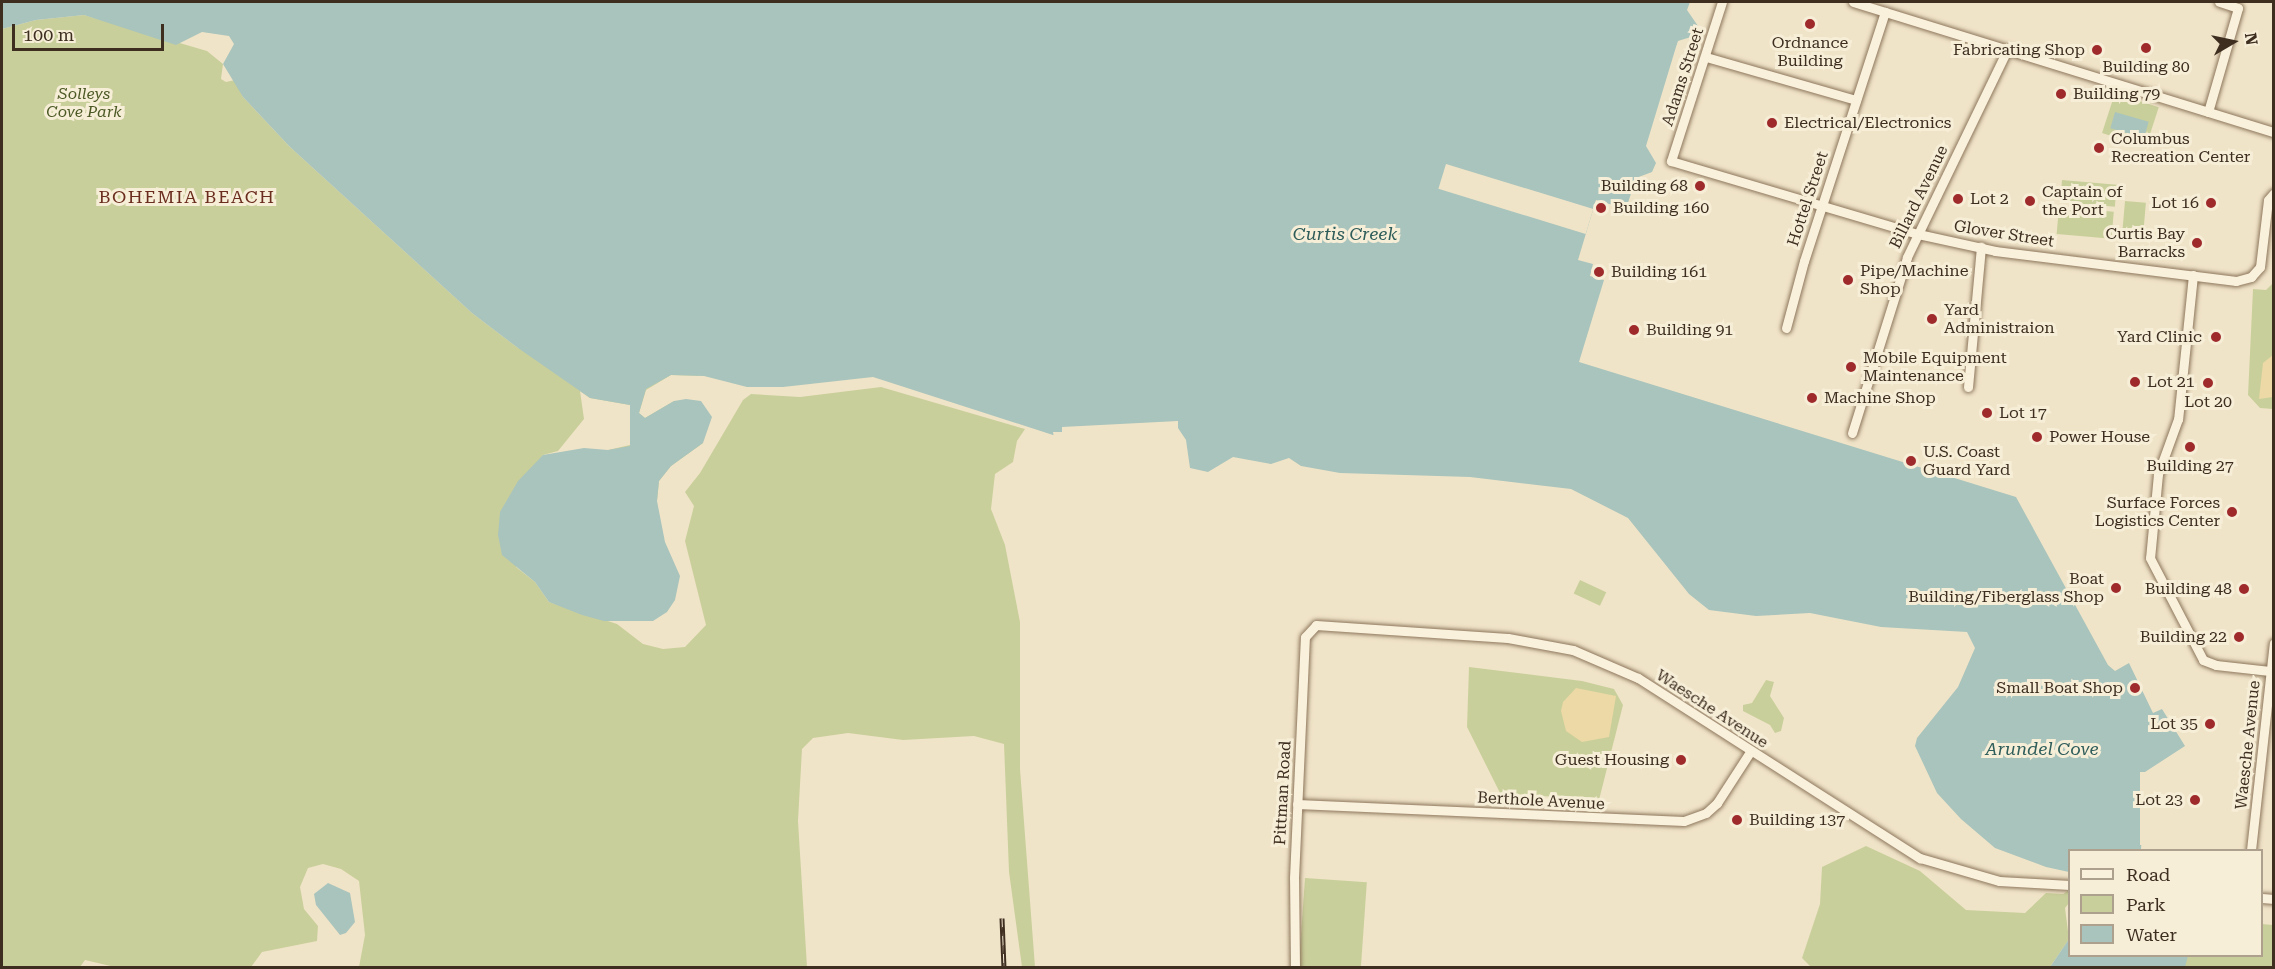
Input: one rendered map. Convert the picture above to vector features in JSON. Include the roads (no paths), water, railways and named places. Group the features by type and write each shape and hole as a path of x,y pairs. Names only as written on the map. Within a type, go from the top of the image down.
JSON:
{"street":[{"name":"Adams Street","path":"1671,161 1722,2"},
{"path":"1853,2 2274,132"},
{"path":"2208,112 2238,8 2219,2"},
{"name":"Hottel Street","path":"1786,328 1821,206 1885,12"},
{"name":"Billard Avenue","path":"1852,433 1907,257 2007,50"},
{"path":"1706,57 1856,100"},
{"name":"Glover Street","path":"1671,161 1918,234 1981,247 2236,280 2256,273 2268,200 2274,193"},
{"path":"1968,387 1981,247"},
{"path":"2193,275 2178,419 2156,482 2150,558 2203,660 2216,665 2270,671"},
{"name":"Waesche Avenue","path":"1316,625 1508,638 1574,650 1638,678 1750,752 1920,858 1999,881 2068,885"},
{"name":"Pittman Road","path":"1295,968 1297,804 1305,636 1316,625"},
{"name":"Waesche Avenue","path":"2252,849 2274,643"},
{"name":"Berthole Avenue","path":"1297,804 1678,822 1706,813 1717,803 1750,752"}],"water":[{"name":"Curtis Creek","path":"2,2 1690,2 1687,10 1698,26 1694,36 1678,41 1676,47 1646,146 1656,163 1652,172 1636,178 1626,209 1596,200 1578,260 1593,264 1590,276 1604,280 1579,362 2016,497 2108,665 2115,671 2129,663 2153,713 2162,709 2185,746 2145,772 2141,849 2068,849 2068,872 2046,867 1995,848 1961,819 1937,793 1915,746 1917,738 1958,687 1975,648 1967,632 1881,627 1810,613 1756,616 1709,610 1689,594 1628,518 1571,489 1470,477 1340,473 1301,466 1289,458 1271,464 1233,457 1208,472 1190,468 1186,440 1178,428 1053,435 873,377 783,387 747,387 704,376 671,375 646,389 639,413 645,418 674,401 686,399 701,401 712,417 703,443 671,466 659,481 657,501 665,542 680,576 675,600 667,612 653,621 604,621 582,615 549,602 535,582 502,555 498,535 500,512 518,481 543,455 584,448 608,450 630,446 630,405 590,398 518,348 472,313 290,147 243,97 223,64 234,44 229,36 202,32 176,45 84,15 36,20 2,29"},
{"path":"2115,112 2149,122 2144,138 2110,128"},
{"path":"328,883 350,893 355,922 346,933 340,935 316,905 314,894"},
{"path":"2068,940 2068,957 2188,957 2185,967 2050,967"}],"railway":[{"path":"1002,918 1004,968"}],"place":[{"name":"Ordnance Building","path":"1810,24"},
{"name":"Building 80","path":"2146,48"},
{"name":"Fabricating Shop","path":"2097,50"},
{"name":"Building 79","path":"2061,94"},
{"name":"Electrical/Electronics","path":"1772,123"},
{"name":"Columbus Recreation Center","path":"2099,148"},
{"name":"Building 68","path":"1700,186"},
{"name":"Lot 2","path":"1958,199"},
{"name":"Captain of the Port","path":"2030,201"},
{"name":"Lot 16","path":"2211,203"},
{"name":"Building 160","path":"1601,208"},
{"name":"Curtis Bay Barracks","path":"2197,243"},
{"name":"Building 161","path":"1599,272"},
{"name":"Pipe/Machine Shop","path":"1848,280"},
{"name":"Yard Administraion","path":"1932,319"},
{"name":"Building 91","path":"1634,330"},
{"name":"Yard Clinic","path":"2216,337"},
{"name":"Mobile Equipment Maintenance","path":"1851,367"},
{"name":"Lot 21","path":"2135,382"},
{"name":"Lot 20","path":"2208,383"},
{"name":"Machine Shop","path":"1812,398"},
{"name":"Lot 17","path":"1987,413"},
{"name":"Power House","path":"2037,437"},
{"name":"Building 27","path":"2190,447"},
{"name":"U.S. Coast Guard Yard","path":"1911,461"},
{"name":"Surface Forces Logistics Center","path":"2232,512"},
{"name":"Boat Building/Fiberglass Shop","path":"2116,588"},
{"name":"Building 48","path":"2244,589"},
{"name":"Building 22","path":"2239,637"},
{"name":"Small Boat Shop","path":"2135,688"},
{"name":"Lot 35","path":"2210,724"},
{"name":"Guest Housing","path":"1681,760"},
{"name":"Lot 23","path":"2195,800"},
{"name":"Building 137","path":"1737,820"}],"district":[{"name":"BOHEMIA BEACH","path":"187,197"}],"park label":[{"name":"Solleys Cove Park","path":"84,103"}],"water label":[{"name":"Arundel Cove","path":"2042,749"}]}
